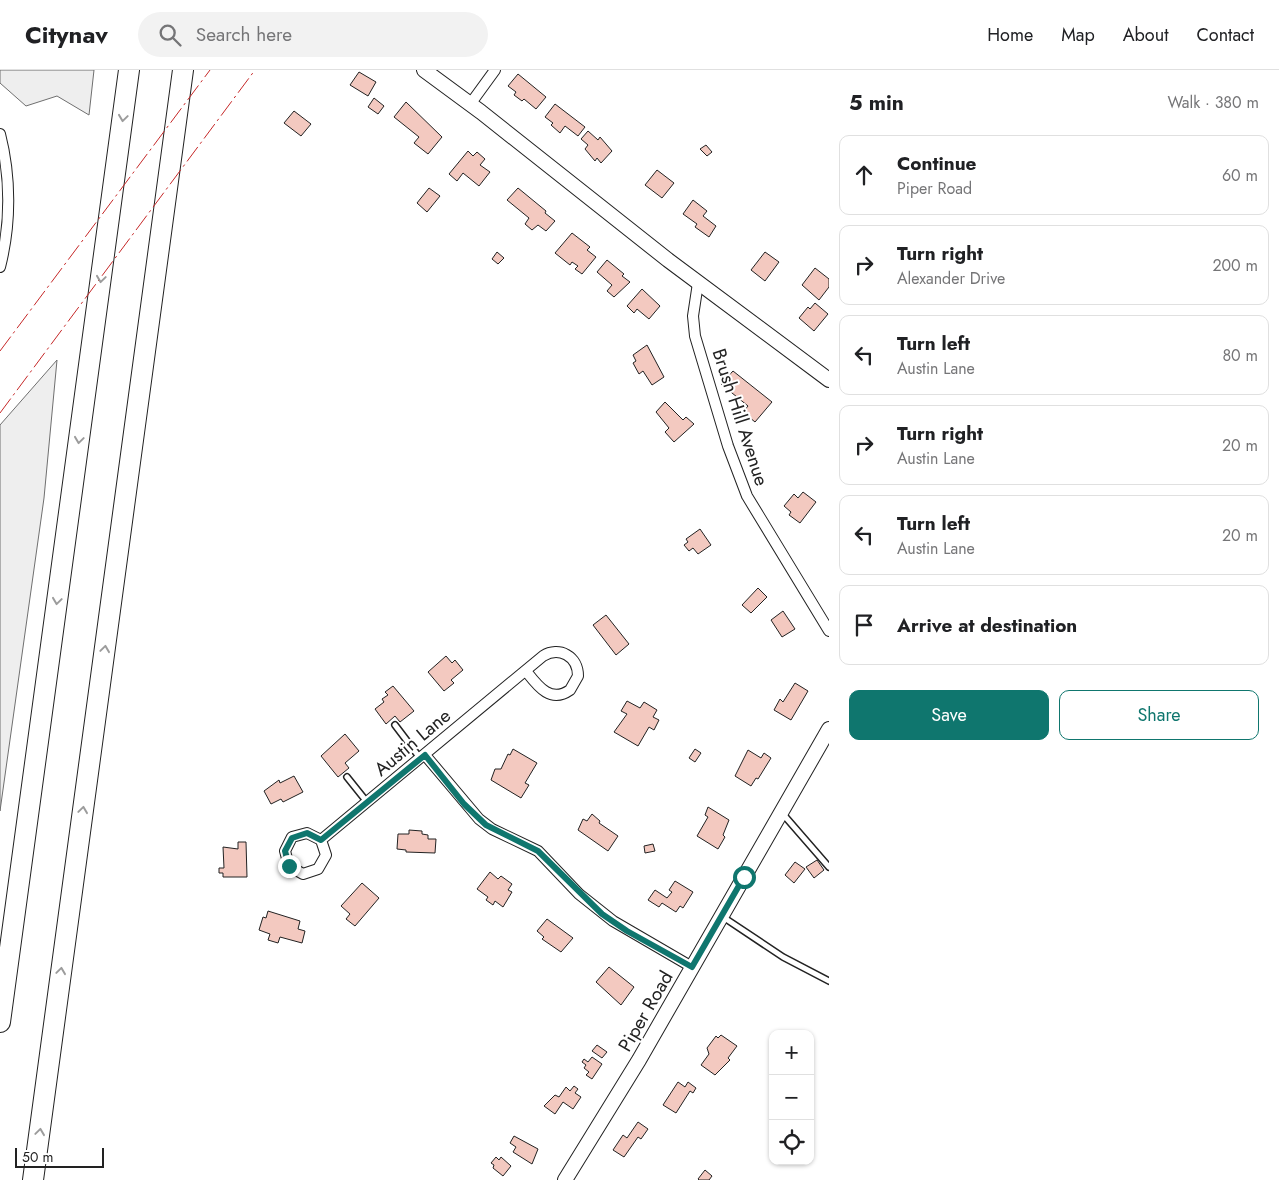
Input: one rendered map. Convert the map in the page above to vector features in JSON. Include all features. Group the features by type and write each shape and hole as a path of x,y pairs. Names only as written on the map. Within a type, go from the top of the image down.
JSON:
{"highway":[{"path":"0,1022 130,70"},
{"path":"33,1180 183,70"}],"street":[{"path":"424,70 698,282 829,380"},
{"path":"470,104 495,70"},
{"path":"0,134 8,190 6,229 0,267"},
{"name":"Brush Hill Avenue","path":"698,282 693,316 695,336 728,446 746,496 829,631"},
{"name":"Austin Lane","path":"321,840 546,654 559,652 567,654 573,660 578,676 570,690 554,695 543,690 526,671"},
{"name":"Piper Road","path":"565,1180 722,916 829,729"},
{"path":"423,757 464,804 486,825 538,851 602,914 627,931 692,967"},
{"path":"307,833 321,840 326,855 318,869 303,874 289,866 285,851 292,838 307,833"}],"lane":[{"path":"395,724 423,757"},
{"path":"347,777 368,802"},
{"path":"781,812 829,867"},
{"path":"722,916 783,957 829,981"}],"shaded area":[{"path":"0,70 94,70 89,115 57,96 26,106 0,83"},
{"path":"57,360 44,498 0,811 0,425"}],"building":[{"path":"359,72 376,82 368,96 350,85"},
{"path":"518,74 546,97 536,109 524,99 522,101 514,95 516,92 508,86"},
{"path":"374,98 384,106 378,114 368,107"},
{"path":"406,102 442,137 428,154 414,143 419,137 394,117"},
{"path":"555,104 585,127 578,136 565,126 560,133 551,125 553,123 545,117"},
{"path":"294,111 311,124 301,136 284,123"},
{"path":"588,131 598,140 600,137 612,151 601,163 597,158 595,161 585,149 588,145 581,139"},
{"path":"706,145 712,152 707,156 700,149"},
{"path":"468,151 473,156 477,152 485,159 480,165 490,172 479,186 463,173 457,181 449,174"},
{"path":"657,170 674,183 662,198 645,185"},
{"path":"429,188 440,196 427,212 417,203"},
{"path":"518,188 555,221 546,231 538,225 532,230 525,224 529,218 507,200"},
{"path":"693,200 707,211 703,216 716,226 709,237 695,227 697,224 683,214"},
{"path":"572,233 590,247 587,250 596,257 582,274 575,269 578,266 572,262 570,265 555,253"},
{"path":"497,252 504,258 498,264 492,259"},
{"path":"765,252 779,262 765,281 751,270"},
{"path":"607,260 624,274 622,276 630,282 614,297 607,291 612,285 597,272"},
{"path":"815,268 829,279 829,287 819,300 802,285"},
{"path":"642,289 660,306 649,319 637,309 634,313 627,306"},
{"path":"815,303 828,314 814,331 799,318 808,307 810,309"},
{"path":"647,345 664,377 652,385 643,371 639,374 633,363 636,361 633,355"},
{"path":"733,371 772,402 755,422 743,412 748,406 721,384"},
{"path":"665,402 683,420 686,417 694,424 674,442 665,432 669,428 656,412"},
{"path":"803,492 816,502 800,523 789,515 791,512 784,506 794,494 798,498"},
{"path":"700,529 711,545 698,554 693,548 689,551 684,545 688,542 686,539"},
{"path":"758,588 767,597 751,613 742,605"},
{"path":"783,611 795,629 782,637 771,620"},
{"path":"606,615 629,644 616,655 593,625"},
{"path":"446,656 452,663 455,660 463,670 451,680 454,683 444,691 428,672"},
{"path":"795,683 808,691 791,720 774,710 780,699 783,702"},
{"path":"393,686 414,711 400,722 395,716 386,724 375,709 384,702 382,699 388,695 385,692"},
{"path":"627,701 640,708 644,702 657,710 653,717 659,720 654,730 649,727 638,746 614,732 627,714 621,711"},
{"path":"345,734 359,751 345,763 349,768 338,777 321,756"},
{"path":"513,749 537,763 525,783 529,785 521,798 491,780 495,769 501,769 508,754 510,755"},
{"path":"695,749 701,753 695,762 689,758"},
{"path":"748,750 761,758 764,753 771,758 758,779 756,778 751,786 735,776"},
{"path":"294,776 303,792 283,802 281,799 271,804 264,791 279,780 280,783"},
{"path":"708,807 729,820 723,835 725,837 718,849 697,836 708,817 705,815"},
{"path":"592,814 600,821 599,823 618,836 608,851 578,830 583,819 587,821"},
{"path":"409,830 422,831 422,834 428,835 428,839 436,839 435,853 406,852 406,850 397,849 398,834 409,834"},
{"path":"238,842 246,842 247,877 223,877 223,873 219,873 219,868 224,868 223,847 238,849"},
{"path":"653,844 655,851 645,853 644,846"},
{"path":"817,860 824,870 814,878 806,867"},
{"path":"795,862 805,869 794,883 785,875"},
{"path":"490,872 498,879 501,876 512,884 508,890 512,892 503,907 495,901 493,905 486,900 488,897 477,889"},
{"path":"675,881 693,892 683,908 680,906 676,912 662,903 659,907 648,900 655,890 667,898 672,892 669,890"},
{"path":"362,883 379,898 355,926 346,919 350,914 341,906"},
{"path":"268,911 300,921 298,929 305,931 302,943 280,937 278,943 268,940 270,934 259,930 263,917 266,918"},
{"path":"547,919 573,938 561,952 542,939 544,937 537,931"},
{"path":"609,967 634,987 621,1005 596,982"},
{"path":"721,1035 737,1046 728,1058 730,1060 715,1075 701,1065 709,1054 707,1048 716,1036 718,1038"},
{"path":"597,1045 607,1052 602,1058 592,1051"},
{"path":"592,1057 602,1064 592,1079 586,1075 589,1072 584,1068 586,1065 582,1062 584,1059 588,1062"},
{"path":"678,1082 685,1087 688,1082 696,1088 693,1093 690,1091 676,1113 663,1105"},
{"path":"574,1086 578,1089 575,1093 581,1097 573,1109 563,1102 555,1114 544,1106 555,1095 559,1097 566,1087 570,1091"},
{"path":"638,1122 648,1129 641,1139 638,1137 624,1157 613,1150 623,1135 627,1138"},
{"path":"514,1136 538,1149 532,1164 513,1152 516,1147 510,1143"},
{"path":"496,1157 499,1160 501,1157 511,1166 503,1176 493,1168 494,1165 491,1163"},
{"path":"705,1170 712,1176 709,1180 699,1180 698,1179"}],"power":[{"path":"0,351 210,70"},
{"path":"0,413 255,70"}],"route":[{"path":"289,866 285,851 289,840 299,834 307,833 315,835 321,840 425,755 464,804 486,825 538,851 579,894 602,914 627,931 692,967 744,877"}]}
